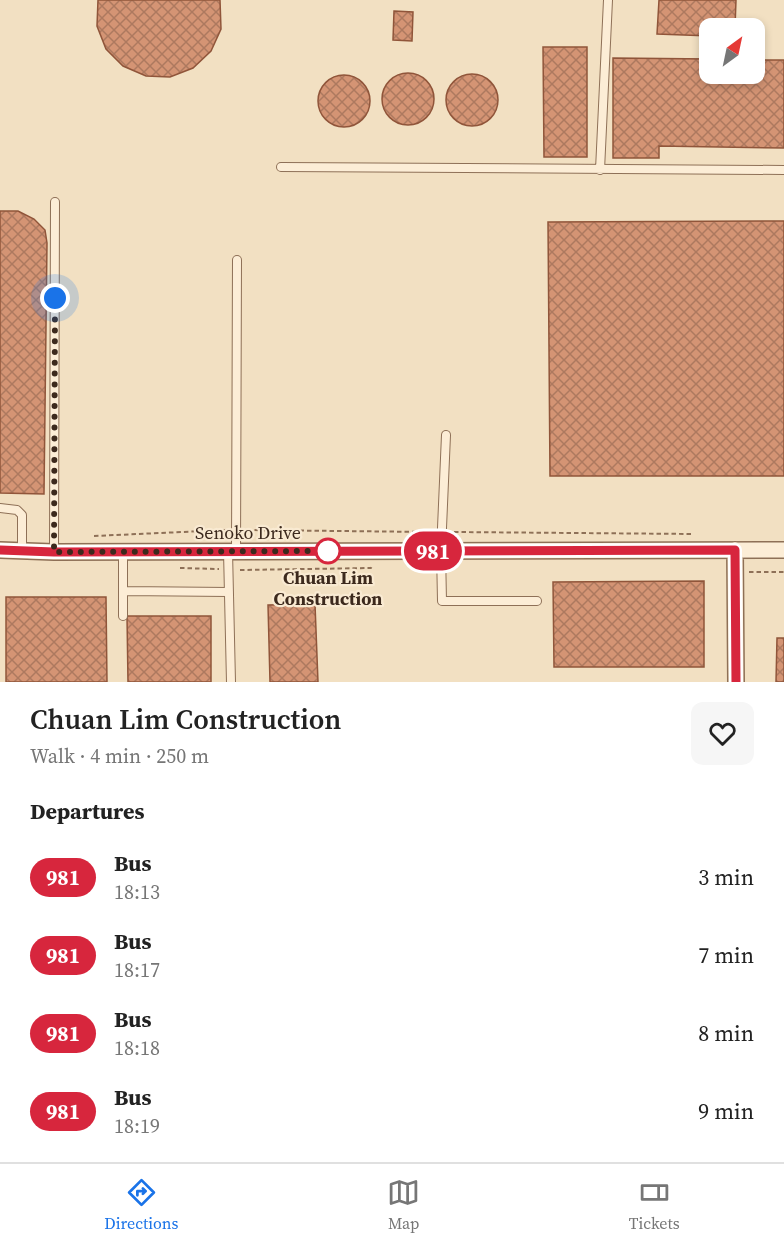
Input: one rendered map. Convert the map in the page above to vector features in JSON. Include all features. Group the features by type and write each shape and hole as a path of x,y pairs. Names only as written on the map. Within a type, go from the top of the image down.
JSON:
{"street":[{"name":"Senoko Drive","path":"0,549 54,552 784,550"},
{"path":"735,550 736,682"}],"lane":[{"path":"600,170 608,0"},
{"path":"281,167 784,170"},
{"path":"54,552 55,202"},
{"path":"231,682 229,592 236,530 237,260"},
{"path":"446,435 441,551 442,602 537,601"},
{"path":"0,508 17,510 22,515 22,550"},
{"path":"123,552 123,616"},
{"path":"123,591 229,592"}],"path":[{"path":"88,536 236,530 702,534"},
{"path":"734,572 784,572"}],"building":[{"path":"98,0 220,0 221,29 211,51 193,68 170,77 146,76 123,66 106,49 97,26"},
{"path":"659,0 736,0 735,18 699,18 699,36 657,34"},
{"path":"394,11 413,12 412,41 393,40"},
{"path":"543,47 587,47 587,157 544,157"},
{"path":"613,58 699,59 699,84 765,84 765,60 784,60 784,148 659,146 659,158 613,158"},
{"path":"408,73 422,77 430,85 434,99 430,113 422,121 408,125 394,121 386,113 382,99 386,85 394,77"},
{"path":"472,74 486,78 494,86 498,100 494,114 486,122 472,126 458,122 450,114 446,100 450,86 458,78"},
{"path":"339,75 349,75 358,79 366,87 370,101 366,115 358,123 349,127 339,127 330,123 322,115 318,106 318,96 322,87 330,79"},
{"path":"0,211 18,211 34,219 45,230 47,243 44,494 0,493"},
{"path":"784,221 784,476 550,476 548,222"},
{"path":"704,581 704,667 554,667 553,582"},
{"path":"6,597 106,597 107,682 6,682"},
{"path":"315,604 318,682 270,682 268,605"},
{"path":"127,616 211,616 211,682 128,682"},
{"path":"777,638 784,638 784,682 776,682"}],"bus line":[{"name":"981","path":"0,550 54,552 649,552 735,550 736,682"}],"place":[{"name":"Chuan Lim Construction","path":"328,551"}],"route":[{"path":"55,298 54,552 328,551"}]}
